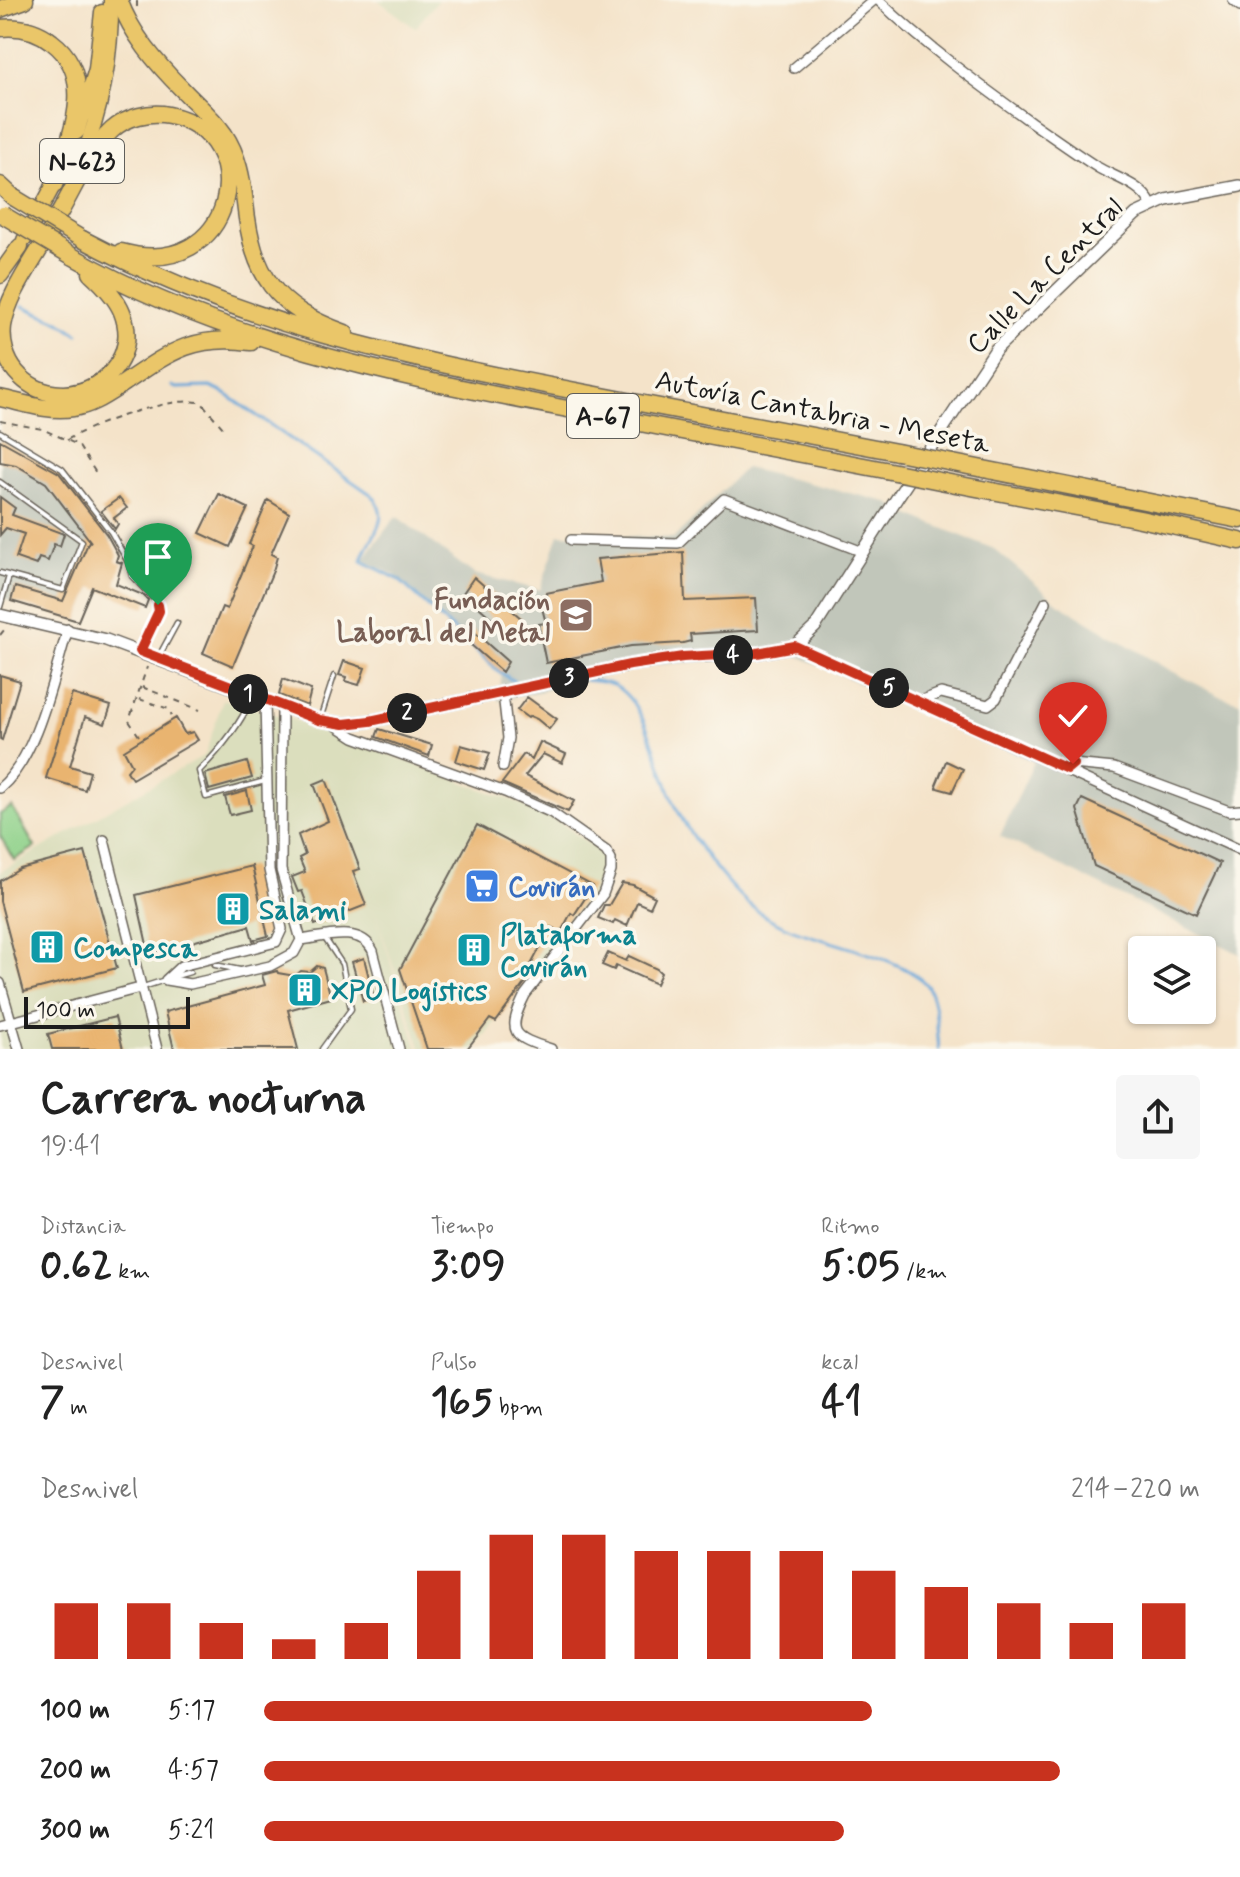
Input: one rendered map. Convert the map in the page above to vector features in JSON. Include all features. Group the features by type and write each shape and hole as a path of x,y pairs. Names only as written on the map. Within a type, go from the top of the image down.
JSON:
{"highway":[{"path":"0,9 25,0"},
{"name":"N-623","path":"20,247 54,185 89,99 99,47 103,0"},
{"name":"N-623","path":"0,304 53,226 87,149 102,99 109,57 111,0"},
{"path":"119,0 146,49 209,116 228,141 240,169 253,254 274,289 305,315 334,330 406,357"},
{"path":"0,28 22,28 49,39 67,57 74,72 78,85 77,110 54,185"},
{"path":"72,256 105,286 117,303 124,318 126,340 119,360 105,379 87,390 60,395 38,388 19,375 9,361 3,339 8,309 101,143 122,123 148,114 171,115 197,127 213,142 225,166 226,196 218,221 194,246 173,256 147,257 126,254 82,239"},
{"name":"Autovía Cantabria - Meseta","path":"4,190 82,239 166,281 310,333 406,357 1240,520"},
{"name":"Autovía Cantabria - Meseta","path":"1,214 72,256 188,312 321,356 482,393 1194,530 1240,543"},
{"path":"0,276 20,247"},
{"path":"0,398 48,409 77,408 101,398 167,354 205,340 243,341 321,356"}],"street":[{"path":"794,68 876,0 915,34 1031,122 1096,166 1136,187 1151,204"},
{"path":"1233,0 1240,6"},
{"name":"Calle La Central","path":"795,646 815,627 996,349 1121,226 1151,204 1240,186"},
{"path":"571,540 678,543 724,499 863,552"},
{"path":"920,701 941,693 988,705 996,699 1046,602"},
{"path":"0,615 68,629 150,655 265,701 332,723 370,721 630,665 683,657 757,653 795,646 1240,850"},
{"path":"0,788 22,763 32,742 68,629"},
{"path":"503,693 508,738 503,767"},
{"path":"166,980 181,966 276,942 282,929 269,870 265,701"},
{"path":"166,980 190,984 270,966 294,953 301,940 281,870 282,707"},
{"path":"332,723 354,737 505,792 552,813 606,851 611,859 611,871 603,894 525,995 513,1025 516,1034 523,1040 551,1049"},
{"path":"1067,769 1073,764 1114,768 1229,811 1240,810"},
{"path":"104,840 157,1049"},
{"path":"301,940 358,935 369,942 399,1049"},
{"path":"0,983 19,1049"},
{"path":"0,1025 140,988"}],"lane":[{"path":"0,432 62,469 111,532 128,562 132,576 154,599 159,611 150,655"},
{"path":"0,482 82,541 63,590 0,573"},
{"path":"0,607 9,576"},
{"path":"150,655 177,623"},
{"path":"319,720 334,676"},
{"path":"252,696 244,716 222,747 199,771 206,797 268,781"},
{"path":"322,1049 351,1009 342,964 324,937"},
{"path":"239,951 215,965 244,971"},
{"path":"140,988 190,972"}],"path":[{"path":"67,440 81,431 114,419 183,402 202,403 223,428"},
{"path":"0,421 42,429 78,445 96,473"},
{"path":"139,736 129,721 150,655"},
{"path":"141,686 200,710"},
{"path":"137,698 169,709 172,716"}],"shaded area":[{"path":"378,0 438,0 415,28"},
{"path":"0,438 58,470 112,540 78,621 0,598"},
{"path":"745,468 887,502 905,513 994,549 1058,603 1162,666 1220,696 1240,702 1240,954 1216,942 1216,936 1203,936 1000,836 1034,762 796,655 655,665 498,701 502,674 394,574 363,560 396,516 474,574 540,590 559,534 674,538"},
{"path":"223,699 308,724 519,803 561,823 603,854 605,862 594,894 474,1049 421,1049 373,906 418,1049 0,1049 0,872 205,755"}],"green space":[{"path":"12,807 35,847 14,860 0,836 0,814"}],"building":[{"path":"0,440 59,473 107,535 118,555 116,561 122,563 116,584 143,595 148,600 145,608 92,587 78,621 11,601 15,587 63,601 91,542 46,483 16,465 0,462"},
{"path":"219,494 248,508 230,547 200,533"},
{"path":"0,497 15,508 12,515 64,534 60,546 54,544 48,561 39,558 36,565 16,558 24,534 6,528 0,535"},
{"path":"119,498 127,508 114,518 118,524 115,529 101,511"},
{"path":"268,500 289,513 271,554 277,557 273,571 233,666 203,653 222,607 227,609"},
{"path":"683,552 685,601 756,598 758,630 690,634 691,641 683,643 631,646 546,663 538,624 546,623 542,608 549,606 546,593 601,582 597,559"},
{"path":"474,577 522,619 513,637 463,593"},
{"path":"471,629 508,662 502,672 463,638"},
{"path":"344,661 365,668 359,685 345,681 346,677 339,675"},
{"path":"0,675 20,681 2,740 0,739"},
{"path":"283,679 311,690 307,706 279,695"},
{"path":"72,694 111,706 105,724 85,717 70,766 90,772 85,790 46,778"},
{"path":"527,697 557,719 549,729 537,719 528,718 517,710"},
{"path":"176,718 185,734 193,732 198,740 132,779 127,771 132,765 124,750"},
{"path":"379,729 432,745 429,756 376,737"},
{"path":"540,742 566,754 562,763 543,754 525,776 574,801 568,812 502,783 524,754 532,760"},
{"path":"461,745 490,753 484,770 456,761"},
{"path":"946,761 963,769 952,792 936,785"},
{"path":"247,762 252,778 209,790 205,774"},
{"path":"326,779 360,869 353,871 366,905 315,925 302,891 298,892 292,877 305,872 299,858 305,855 298,835 328,821 314,784"},
{"path":"247,791 251,810 230,815 225,797"},
{"path":"1082,799 1220,863 1196,914 1094,866 1077,809"},
{"name":"Plataforma Covirán","path":"477,825 593,886 574,915 571,913 561,932 551,927 525,976 529,977 496,1022 490,1019 467,1049 427,1049 400,969"},
{"name":"Compesca","path":"85,852 117,968 24,992 0,901 0,881 20,869"},
{"path":"252,866 268,936 253,940 249,926 149,954 136,895"},
{"path":"622,883 633,885 655,897 650,908 637,902 627,926 615,920 613,924 598,918 604,905 609,905"},
{"path":"608,953 626,961 629,956 657,969 661,973 656,984 616,966 614,970 602,965"},
{"path":"364,958 374,998 363,1001 352,962"},
{"path":"317,966 323,968 331,998 288,1010 298,1049 174,1049 165,1012 265,985 262,975 277,971 295,976 301,971 310,972"},
{"path":"115,1017 123,1049 52,1049 48,1034"}],"waterway":[{"path":"23,306 60,322 78,334"},
{"path":"172,386 210,387 224,393 372,495 381,513 380,521 362,561 398,579 497,670 518,684"},
{"path":"585,680 615,686 637,708 683,820 704,853 737,893 760,912 786,927 885,960 919,978 932,996 939,1049"}],"place":[{"name":"Fundación Laboral del Metal","path":"576,615"},
{"name":"Covirán","path":"482,886"},
{"name":"Salami","path":"233,909"},
{"name":"Compesca","path":"47,947"},
{"name":"Plataforma Covirán","path":"474,950"},
{"name":"XPO Logistics","path":"305,990"}],"route":[{"path":"158,605 159,611 140,651 265,701 332,723 370,721 630,665 683,657 778,651 795,646 1067,769 1073,764"}]}
